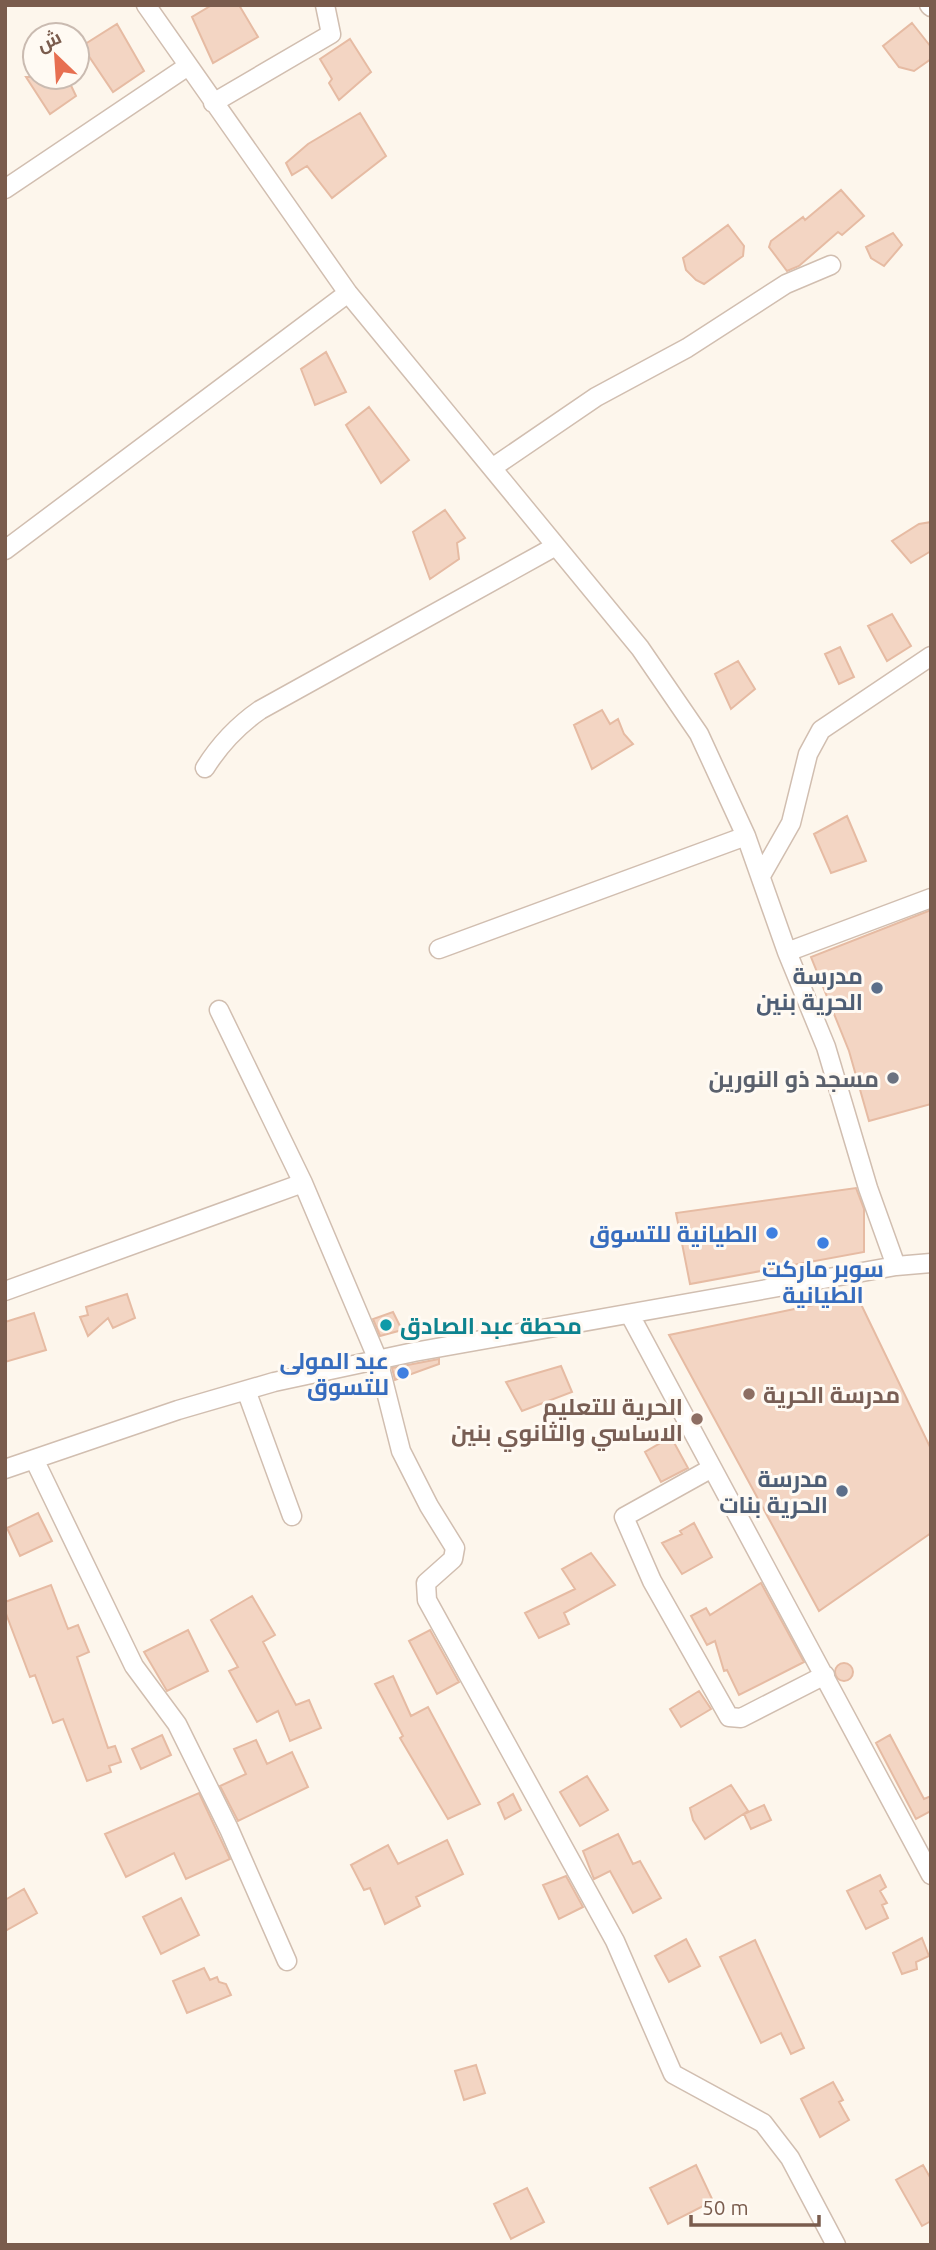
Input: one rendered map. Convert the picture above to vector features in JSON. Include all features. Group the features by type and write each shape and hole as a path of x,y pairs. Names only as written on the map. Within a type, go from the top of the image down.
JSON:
{"street":[{"path":"146,5 348,293 556,545 676,697 724,783 762,874 787,952 826,1047 868,1188 896,1266"},
{"path":"213,103 331,34 325,5"},
{"path":"5,189 188,66"},
{"path":"492,468 596,397 687,348 786,284 831,265"},
{"path":"5,550 348,293"},
{"path":"205,768 218,747 240,724 260,710 556,545"},
{"path":"762,874 791,823 808,754 821,730 931,656"},
{"path":"439,949 746,836"},
{"path":"787,952 931,898"},
{"path":"219,1010 303,1183 378,1360 401,1451 455,1548 453,1559 426,1583 427,1600 615,1941 673,2074 764,2123 790,2158 836,2245"},
{"path":"5,1291 303,1183"},
{"path":"5,1469 178,1410 246,1390 378,1360 896,1266 931,1263"},
{"path":"630,1315 931,1875"},
{"path":"246,1390 292,1516"},
{"path":"34,1459 134,1666 177,1724 229,1829 287,1961"},
{"path":"712,1468 624,1517 652,1581 729,1717 741,1718 825,1675"}],"building":[{"path":"212,5 239,5 258,37 213,63 192,17"},
{"path":"912,23 931,47 931,59 914,71 899,67 883,46"},
{"path":"117,24 144,71 113,92 91,59 91,40"},
{"path":"350,39 371,72 339,100 329,83 332,79 320,59"},
{"path":"35,91 74,91 76,96 50,114"},
{"path":"360,113 386,156 332,198 307,166 292,175 286,163 308,144"},
{"path":"841,190 864,216 842,235 838,232 799,266 787,271 769,247 771,241 803,217 805,220"},
{"path":"728,225 744,246 743,256 704,284 686,270 683,258"},
{"path":"893,233 902,245 884,266 871,258 866,247"},
{"path":"326,352 346,392 315,405 301,369"},
{"path":"369,407 409,460 381,483 346,425"},
{"path":"445,510 465,538 457,543 459,559 430,579 413,532"},
{"path":"931,522 931,551 911,563 892,541 919,524"},
{"path":"892,614 911,646 887,661 868,626"},
{"path":"840,647 854,677 839,684 825,654"},
{"path":"738,661 755,689 731,709 715,674"},
{"path":"602,710 610,724 618,719 624,734 633,744 592,769 574,725"},
{"path":"847,816 866,861 831,873 814,834"},
{"name":"مدرسة الحرية بنين","path":"931,910 931,1104 869,1121 849,1051 811,957"},
{"name":"الطيانية للتسوق","path":"856,1188 864,1209 864,1252 690,1284 676,1213"},
{"path":"127,1294 135,1318 113,1328 108,1318 88,1336 80,1317 88,1315 86,1307"},
{"name":"مدرسة الحرية بنات","path":"857,1296 931,1449 931,1533 819,1611 669,1335"},
{"name":"محطة عبد الصادق","path":"393,1312 402,1330 380,1336 373,1319"},
{"path":"34,1313 46,1350 5,1362 5,1322"},
{"path":"439,1359 439,1364 395,1380 392,1368"},
{"path":"561,1366 572,1392 522,1411 506,1382"},
{"path":"671,1437 688,1468 661,1482 645,1452"},
{"path":"38,1513 52,1541 20,1556 7,1528"},
{"path":"694,1523 712,1557 682,1574 662,1543 682,1534 680,1531"},
{"path":"591,1553 615,1585 564,1613 569,1624 539,1638 525,1613 575,1589 562,1569"},
{"path":"761,1583 804,1662 739,1695 727,1670 724,1671 715,1641 707,1645 691,1616 706,1608 710,1615"},
{"path":"51,1585 68,1629 78,1625 89,1652 77,1657 108,1748 115,1746 121,1762 109,1766 111,1772 87,1781 63,1719 53,1723 35,1675 30,1677 5,1611 5,1602"},
{"path":"252,1596 275,1635 263,1642 296,1705 309,1700 321,1728 290,1741 278,1711 257,1722 229,1671 238,1667 211,1620"},
{"path":"188,1630 208,1671 167,1691 144,1652"},
{"path":"430,1630 459,1682 437,1694 409,1641"},
{"path":"844,1663 850,1666 853,1672 850,1678 844,1681 838,1678 835,1672 838,1666"},
{"path":"393,1676 411,1716 428,1707 480,1804 448,1819 400,1738 403,1736 375,1684"},
{"path":"699,1691 711,1709 681,1727 670,1709"},
{"path":"162,1735 171,1755 141,1769 132,1749"},
{"path":"890,1735 924,1799 931,1796 931,1811 916,1819 876,1743"},
{"path":"256,1740 267,1764 292,1752 308,1787 238,1821 220,1786 246,1774 234,1749"},
{"path":"587,1776 608,1810 580,1826 560,1792"},
{"path":"731,1785 748,1811 705,1839 693,1820 690,1808"},
{"path":"199,1793 230,1859 186,1879 174,1853 126,1877 105,1834"},
{"path":"513,1794 521,1810 505,1819 498,1803"},
{"path":"764,1805 771,1820 751,1829 744,1814"},
{"path":"618,1834 633,1864 640,1861 661,1898 633,1913 610,1871 594,1879 583,1851"},
{"path":"447,1840 463,1874 416,1897 420,1906 385,1924 370,1888 364,1890 351,1865 388,1845 398,1864"},
{"path":"880,1875 886,1887 880,1891 887,1903 882,1905 888,1918 866,1929 847,1891"},
{"path":"566,1876 583,1907 559,1919 543,1885"},
{"path":"24,1889 37,1913 5,1931 5,1900"},
{"path":"181,1898 199,1935 161,1954 143,1917"},
{"path":"922,1938 929,1956 916,1962 917,1969 902,1974 893,1953"},
{"path":"686,1939 700,1966 669,1982 655,1956"},
{"path":"755,1940 804,2048 791,2054 781,2033 761,2043 720,1957"},
{"path":"204,1968 210,1980 217,1977 219,1982 226,1984 231,1995 187,2013 173,1981"},
{"path":"476,2065 485,2093 464,2100 455,2071"},
{"path":"833,2082 843,2100 839,2102 849,2120 820,2137 801,2099"},
{"path":"696,2165 713,2201 668,2224 650,2188"},
{"path":"923,2165 931,2179 931,2221 922,2226 896,2180"},
{"path":"527,2188 544,2222 511,2239 494,2204"}],"place":[{"name":"مدرسة الحرية بنين","path":"877,988"},
{"name":"مسجد ذو النورين","path":"893,1078"},
{"name":"الطيانية للتسوق","path":"772,1233"},
{"name":"سوبر ماركت الطيانية","path":"823,1243"},
{"name":"محطة عبد الصادق","path":"386,1325"},
{"name":"عبد المولى للتسوق","path":"403,1373"},
{"name":"مدرسة الحرية","path":"749,1394"},
{"name":"الحرية للتعليم الاساسي والثانوي بنين","path":"697,1419"},
{"name":"مدرسة الحرية بنات","path":"842,1491"}]}
